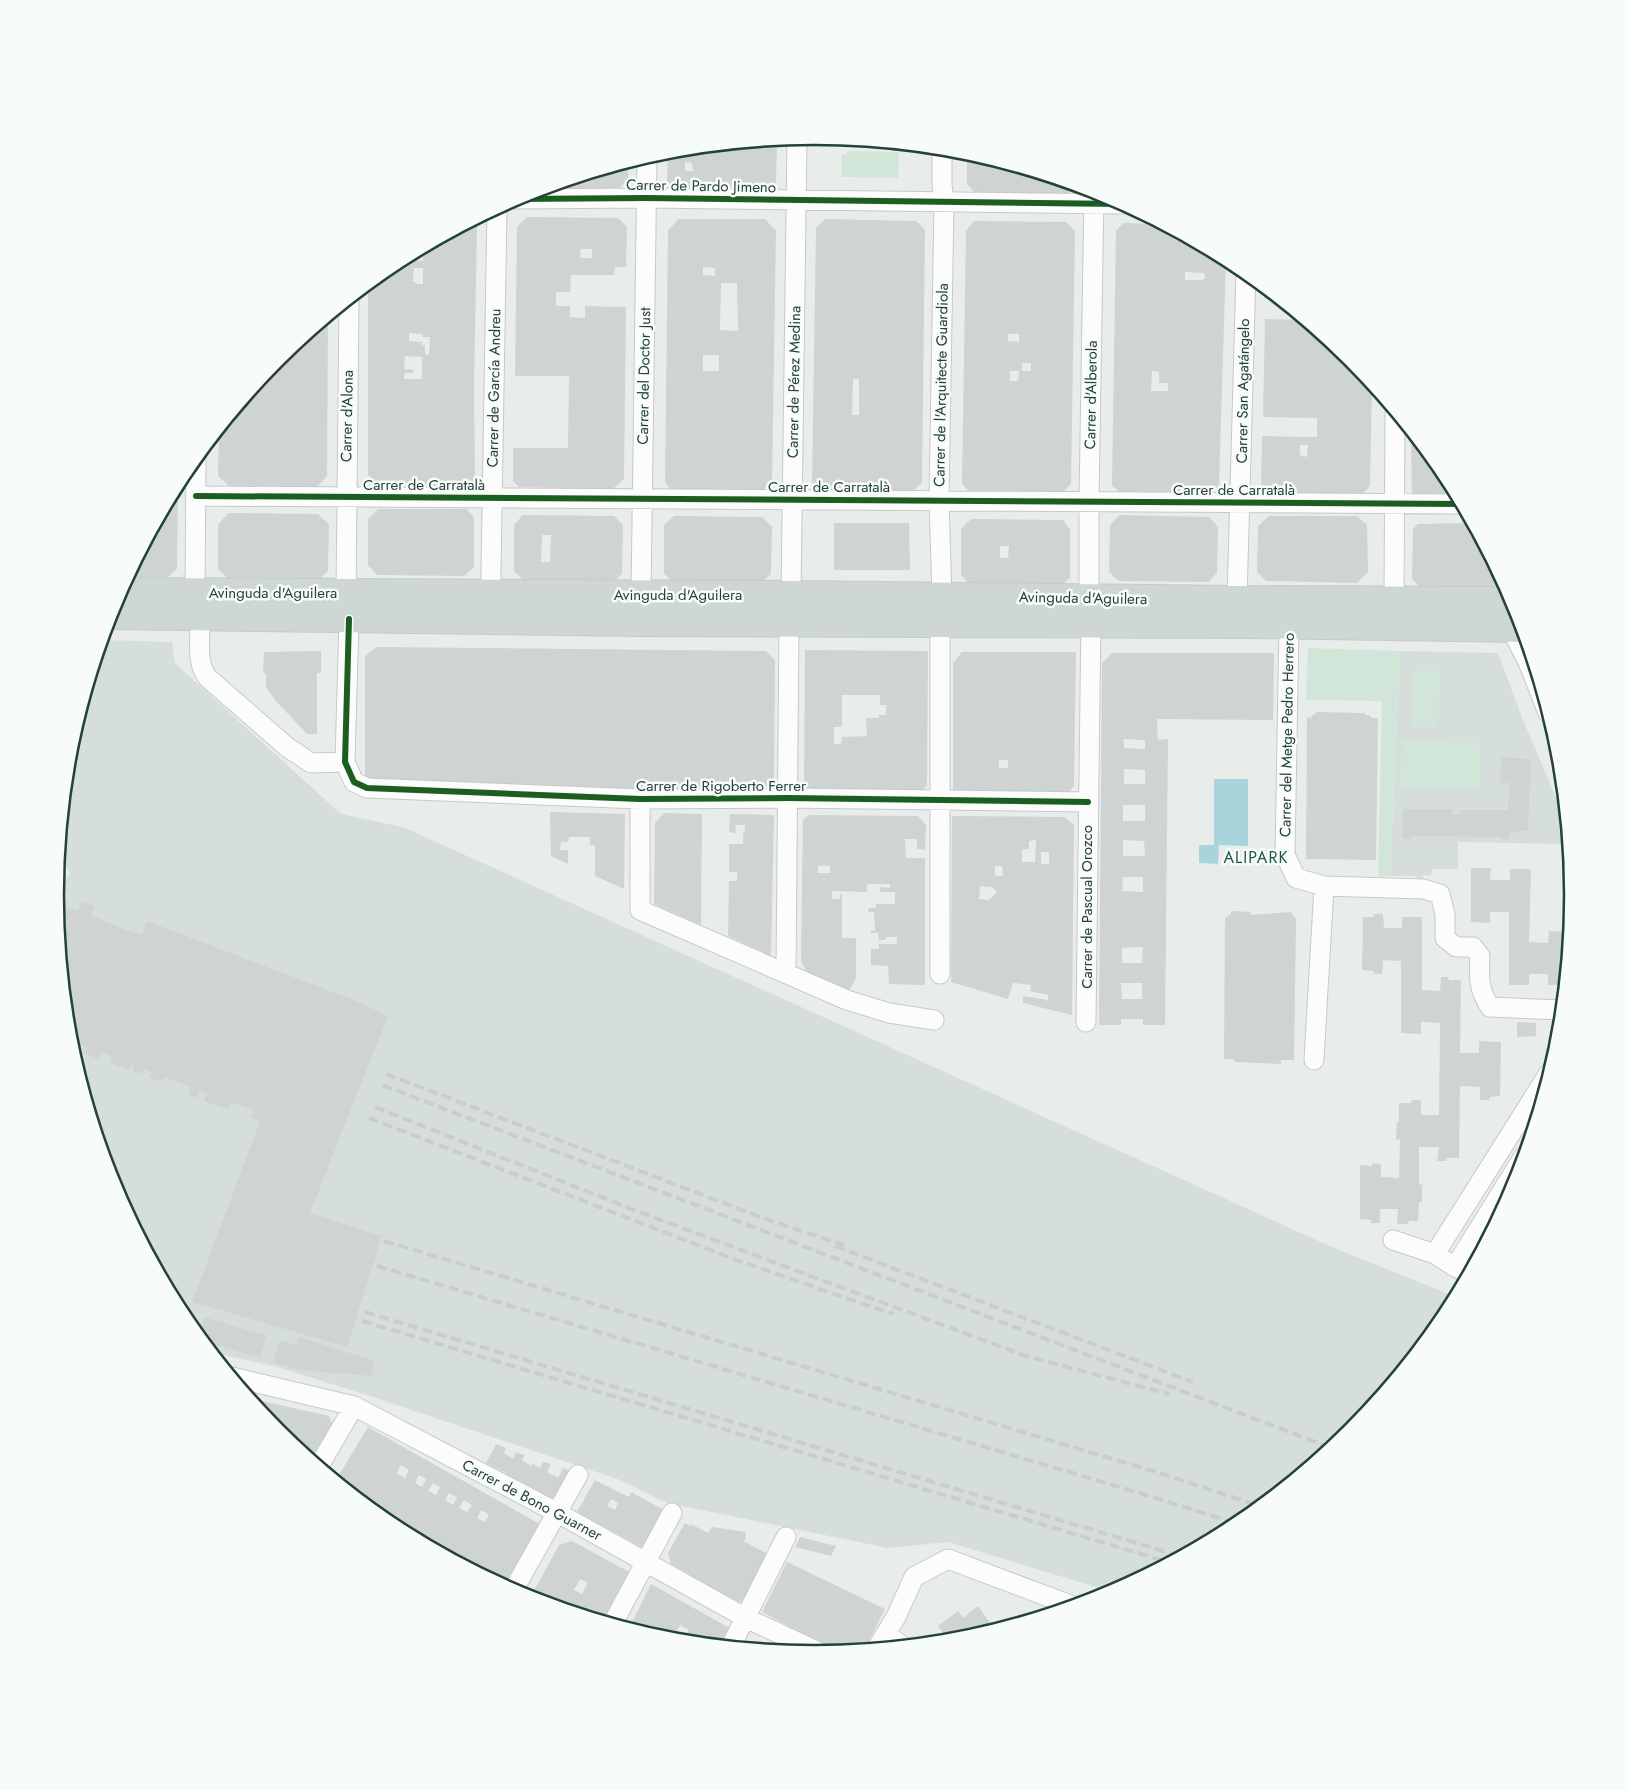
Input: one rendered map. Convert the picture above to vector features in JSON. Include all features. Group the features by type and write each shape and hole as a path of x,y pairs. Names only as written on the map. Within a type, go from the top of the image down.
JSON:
{"main road":[{"name":"Avinguda d'Aguilera","path":"127,593 198,605"},
{"name":"Avinguda d'Aguilera","path":"347,606 491,594 942,596 1090,612 1288,625 1511,619"},
{"name":"Avinguda d'Aguilera","path":"119,614 198,605 347,606 512,621 994,624 1090,612 1237,600 1266,600 1394,601 1511,618"}],"street":[{"name":"Carrer de Pérez Medina","path":"791,595 797,145"},
{"name":"Carrer de l'Arquitecte Guardiola","path":"942,156 944,203 938,500 942,596"},
{"name":"Carrer del Doctor Just","path":"641,595 646,164"},
{"path":"944,203 1088,197"},
{"name":"Carrer de Pardo Jimeno","path":"538,198 944,203"},
{"name":"Carrer d'Alberola","path":"1090,612 1089,501 1094,199"},
{"name":"Carrer de García Andreu","path":"491,594 497,215"},
{"name":"Carrer San Agatángelo","path":"1237,600 1246,282"},
{"name":"Carrer d'Alona","path":"345,762 349,307"},
{"path":"1394,601 1395,421"},
{"path":"196,470 198,605 203,672 287,747 311,763 345,762"},
{"name":"Carrer de Carratalà","path":"196,496 1454,504"},
{"path":"491,594 512,621"},
{"name":"Carrer del Metge Pedro Herrero","path":"1266,600 1288,625 1286,855 1296,878 1324,886 1423,889 1440,894 1445,914 1445,938 1456,947 1473,947 1480,956 1479,977 1482,995 1490,1007 1555,1010"},
{"name":"Carrer de Pascual Orozco","path":"1086,1022 1090,612"},
{"path":"786,972 789,622"},
{"path":"940,624 940,974"},
{"name":"Carrer de Rigoberto Ferrer","path":"345,762 354,782 367,788 399,790 552,794 640,799 788,798 1088,802"},
{"path":"640,799 640,910 847,1000 889,1013 934,1020"},
{"path":"1314,1060 1324,886"},
{"path":"1435,1254 1539,1089"},
{"path":"1393,1240 1435,1254 1462,1270 1494,1211"},
{"name":"Carrer de Bono Guarner","path":"241,1379 354,1406 556,1512 746,1618 803,1645"},
{"path":"322,1461 354,1406"},
{"path":"517,1584 578,1475"},
{"path":"615,1619 672,1513"},
{"path":"734,1641 786,1537"},
{"path":"881,1641 896,1617 914,1577 948,1559 1063,1602"}],"shaded area":[{"path":"109,640 172,642 175,663 341,814 403,827 1332,1247 1449,1294 1409,1352 1378,1390 1345,1426 1309,1459 1231,1519 1189,1545 1146,1568 1100,1588 948,1542 888,1548 667,1503 620,1480 376,1398 277,1367 221,1354 190,1312 164,1270 141,1227 121,1182 89,1089 70,993 65,944 64,881 70,873 65,864 65,846 70,797 78,749 89,701"},
{"path":"1400,651 1498,653 1523,720 1559,804 1563,844 1458,842 1458,869 1432,869 1431,876 1423,875 1423,880 1418,880 1416,876 1390,876"}],"green space":[{"path":"847,151 899,152 898,178 841,177 842,154 847,154"},
{"path":"1308,648 1400,651 1390,876 1378,877 1382,701 1306,700"},
{"path":"1413,671 1440,671 1438,727 1411,726"},
{"path":"1402,741 1480,743 1480,790 1400,789"}],"water":[{"path":"1214,779 1248,779 1248,846 1219,845 1218,864 1199,863 1199,845 1214,845"}],"building":[{"path":"777,146 776,182 767,191 676,191 667,182 668,159 716,151","holes":["685,162 692,163 693,171 685,171"]},
{"path":"967,161 1008,170 1071,191 1066,196 977,195 967,184"},
{"path":"628,168 628,180 617,190 561,189"},
{"path":"527,217 618,218 627,227 626,267 615,267 614,275 571,275 570,292 556,292 556,306 570,306 570,317 585,318 585,306 626,307 624,479 613,489 519,487 513,481 513,448 568,448 569,376 515,376 517,227","holes":["581,249 592,249 592,258 580,258"]},
{"path":"679,219 765,219 776,231 772,481 763,490 671,490 665,482 668,230","holes":["703,267 715,268 715,276 703,275","721,283 737,283 738,331 720,330","703,355 719,355 719,371 703,371"]},
{"path":"825,219 916,221 925,230 922,483 912,492 822,490 812,482 816,228","holes":["853,379 859,379 859,415 852,415"]},
{"path":"974,221 1066,222 1075,231 1071,484 1062,493 970,492 962,484 966,231","holes":["1008,334 1019,334 1019,342 1008,341","1022,363 1031,363 1031,371 1022,371","1010,371 1019,371 1018,381 1010,381"]},
{"path":"1123,223 1149,224 1226,268 1219,485 1210,495 1122,495 1112,485 1116,231","holes":["1185,272 1203,273 1205,278 1202,280 1185,280","1152,371 1159,372 1159,383 1168,383 1168,391 1151,391"]},
{"path":"477,226 474,386 475,480 466,488 379,486 368,475 368,292 415,260 423,261 423,255","holes":["414,268 423,268 423,284 413,282","409,333 423,334 422,337 430,337 429,355 425,354 425,345 422,345 422,342 409,341","405,356 422,357 422,379 404,379 405,373 413,373 414,370 404,369"]},
{"path":"1265,319 1295,320 1345,364 1372,393 1370,486 1361,496 1270,495 1261,487 1262,436 1317,437 1317,418 1263,417","holes":["1300,445 1308,445 1307,457 1300,455"]},
{"path":"328,324 327,476 317,487 229,486 218,476 219,438 283,364"},
{"path":"1411,441 1438,478 1448,496 1412,496"},
{"path":"178,498 177,569 167,578 134,578 164,520"},
{"path":"378,509 467,509 474,518 474,567 464,576 377,575 368,565 368,519"},
{"path":"228,513 318,514 329,524 328,571 318,581 228,579 218,569 218,525"},
{"path":"523,515 614,516 623,525 622,574 614,581 524,581 514,571 514,525","holes":["542,535 551,535 550,562 541,562"]},
{"path":"1120,515 1209,517 1218,527 1217,573 1208,582 1119,581 1109,572 1110,525"},
{"path":"674,516 762,517 772,527 771,574 761,583 672,582 664,573 664,525"},
{"path":"1269,516 1357,516 1367,525 1368,572 1357,583 1266,581 1257,572 1258,526"},
{"path":"971,519 1063,520 1070,530 1070,578 1060,586 971,585 961,575 961,529","holes":["1000,546 1009,546 1008,558 1000,558"]},
{"path":"834,523 909,523 910,570 834,570"},
{"path":"1466,523 1499,590 1422,589 1412,579 1413,529 1418,524"},
{"path":"376,647 766,651 775,660 774,785 764,794 428,788 365,779 365,656"},
{"path":"805,650 928,651 927,785 917,795 811,794 804,785","holes":["842,695 880,695 880,705 886,705 886,715 879,715 879,718 866,718 867,736 842,737 841,744 834,744 834,727 842,727"]},
{"path":"321,651 321,673 317,673 317,734 307,734 274,699 266,687 266,673 263,673 264,652"},
{"path":"962,652 1076,652 1074,786 1065,796 953,795 953,663","holes":["999,760 1008,760 1008,768 999,768"]},
{"path":"1112,653 1274,653 1273,720 1157,719 1158,740 1168,739 1165,1025 1143,1025 1143,1019 1121,1019 1121,1025 1099,1025 1102,663","holes":["1123,739 1145,740 1145,749 1124,748","1124,769 1145,770 1145,784 1124,784","1123,805 1145,805 1145,821 1123,821","1123,840 1144,841 1145,856 1123,856","1123,877 1143,877 1143,892 1122,891","1143,947 1142,963 1122,963 1122,948","1121,983 1142,983 1142,999 1122,999"]},
{"path":"1316,712 1365,713 1371,716 1371,718 1378,718 1376,860 1306,859 1307,717 1312,718 1311,715 1315,715"},
{"path":"1501,757 1531,759 1528,831 1510,832 1509,839 1500,839 1500,837 1411,836 1413,839 1402,839 1403,809 1452,809 1453,814 1461,814 1461,810 1508,810 1509,783 1500,783"},
{"path":"550,812 625,814 624,889 595,876 595,845 590,845 590,837 569,837 568,842 561,842 560,850 568,850 568,864 551,856"},
{"path":"664,813 702,814 701,925 654,904 655,823"},
{"path":"730,814 774,815 771,956 728,936 729,881 737,881 737,872 729,872 729,844 743,844 743,833 745,833 745,825 735,825 736,833 729,832"},
{"path":"809,815 918,816 926,825 925,850 917,849 917,839 905,839 906,858 925,858 925,985 889,984 888,966 871,965 871,949 879,949 879,944 897,944 897,937 886,937 886,940 879,940 878,933 871,933 871,930 875,931 874,912 868,912 869,908 876,908 876,904 895,904 895,892 880,892 880,887 890,888 890,884 867,884 867,892 832,891 832,899 840,899 839,895 842,894 842,938 856,938 856,978 849,991 807,972 801,961 803,820","holes":["818,866 830,866 830,873 818,873"]},
{"path":"952,816 1065,817 1074,825 1072,1015 1023,1003 1023,996 1048,1000 1048,995 1030,991 1031,985 1013,983 1008,999 951,982","holes":["1036,840 1035,862 1022,862 1022,849 1029,849 1029,841","1041,852 1049,852 1049,864 1041,864","995,866 1002,866 1003,876 995,876","980,886 992,887 997,892 989,900 979,899"]},
{"path":"1471,868 1491,868 1490,880 1510,880 1510,869 1531,869 1529,942 1548,943 1549,931 1563,932 1559,985 1548,985 1548,974 1529,974 1529,985 1509,985 1509,912 1490,912 1490,923 1471,922"},
{"path":"82,902 95,906 92,916 142,935 147,921 359,1002 388,1016 310,1213 382,1236 347,1347 192,1302 260,1121 251,1118 254,1110 231,1102 228,1109 204,1101 207,1093 200,1090 197,1098 188,1094 191,1087 164,1077 162,1082 149,1077 151,1072 144,1069 141,1074 132,1070 134,1065 132,1064 129,1070 109,1062 111,1056 101,1052 98,1059 84,1053 86,1047 79,1044 70,993 65,944 64,906 78,911"},
{"path":"1231,911 1250,912 1251,915 1291,912 1296,919 1294,1060 1281,1060 1281,1064 1234,1062 1234,1059 1224,1059 1225,917 1227,918 1228,915 1231,915"},
{"path":"1374,914 1383,914 1384,928 1402,928 1402,917 1422,917 1422,990 1440,991 1441,977 1448,977 1449,980 1461,980 1460,1053 1479,1053 1479,1041 1501,1042 1500,1096 1490,1097 1489,1100 1480,1100 1480,1087 1460,1086 1459,1158 1447,1158 1446,1161 1437,1161 1439,1147 1419,1147 1419,1185 1422,1184 1422,1202 1419,1202 1418,1221 1409,1221 1408,1224 1397,1224 1398,1209 1380,1209 1380,1223 1371,1223 1371,1220 1360,1219 1360,1165 1372,1166 1372,1163 1381,1164 1381,1177 1399,1178 1400,1139 1396,1140 1397,1122 1399,1122 1399,1103 1411,1103 1412,1100 1421,1100 1421,1115 1439,1115 1440,1023 1421,1022 1421,1034 1401,1033 1401,961 1383,960 1382,974 1374,974 1373,971 1362,970 1363,917 1374,917"},
{"path":"1517,1022 1536,1023 1536,1036 1517,1037"},
{"path":"204,1317 267,1336 260,1358 213,1344 201,1327"},
{"path":"299,1337 375,1361 371,1376 299,1370 273,1363 280,1341 297,1345"},
{"path":"259,1400 329,1416 334,1429 316,1456 283,1426"},
{"path":"368,1427 543,1526 513,1582 439,1545 397,1519 339,1475","holes":["401,1465 409,1470 405,1478 397,1473","419,1475 426,1479 422,1487 415,1483","433,1483 440,1487 436,1495 428,1491","449,1493 457,1497 453,1505 445,1500","464,1500 472,1505 467,1512 459,1508","481,1510 489,1515 485,1522 477,1518"]},
{"path":"496,1444 506,1448 504,1453 513,1459 516,1452 525,1455 522,1460 531,1466 532,1463 540,1468 543,1462 551,1464 547,1472 558,1478 563,1468 572,1471 556,1501 523,1486 525,1484 516,1479 515,1481 504,1476 506,1473 486,1463"},
{"path":"595,1480 629,1497 631,1492 664,1510 645,1549 577,1512","holes":["611,1499 618,1503 615,1510 607,1506"]},
{"path":"685,1523 708,1533 712,1527 746,1532 745,1540 743,1541 772,1556 750,1598 738,1602 671,1564 668,1553"},
{"path":"800,1537 836,1546 831,1556 795,1547"},
{"path":"572,1541 633,1574 610,1617 534,1591 559,1545","holes":["580,1579 588,1583 582,1594 574,1590"]},
{"path":"787,1562 885,1609 868,1644 863,1644 824,1645 762,1612"},
{"path":"651,1584 733,1630 728,1640 687,1634 689,1630 680,1625 676,1632 632,1623"},
{"path":"978,1606 991,1624 942,1634 943,1633 938,1626 958,1611 963,1618"}],"railway":[{"path":"386,1074 771,1221 844,1245"},
{"path":"382,1085 1324,1445"},
{"path":"375,1107 639,1212 1026,1356 1169,1394"},
{"path":"369,1118 739,1261 894,1314"},
{"path":"384,1241 1153,1471 1252,1504"},
{"path":"835,1246 1193,1382"},
{"path":"377,1266 1228,1521"},
{"path":"365,1312 1173,1554"},
{"path":"362,1321 1161,1560"}],"cycle path":[{"path":"536,199 646,198 1105,204"},
{"path":"196,496 1454,504"},
{"path":"349,619 345,762 354,782 367,788 640,799 788,798 1088,802"}],"district":[{"name":"ALIPARK","path":"1256,857"}]}
